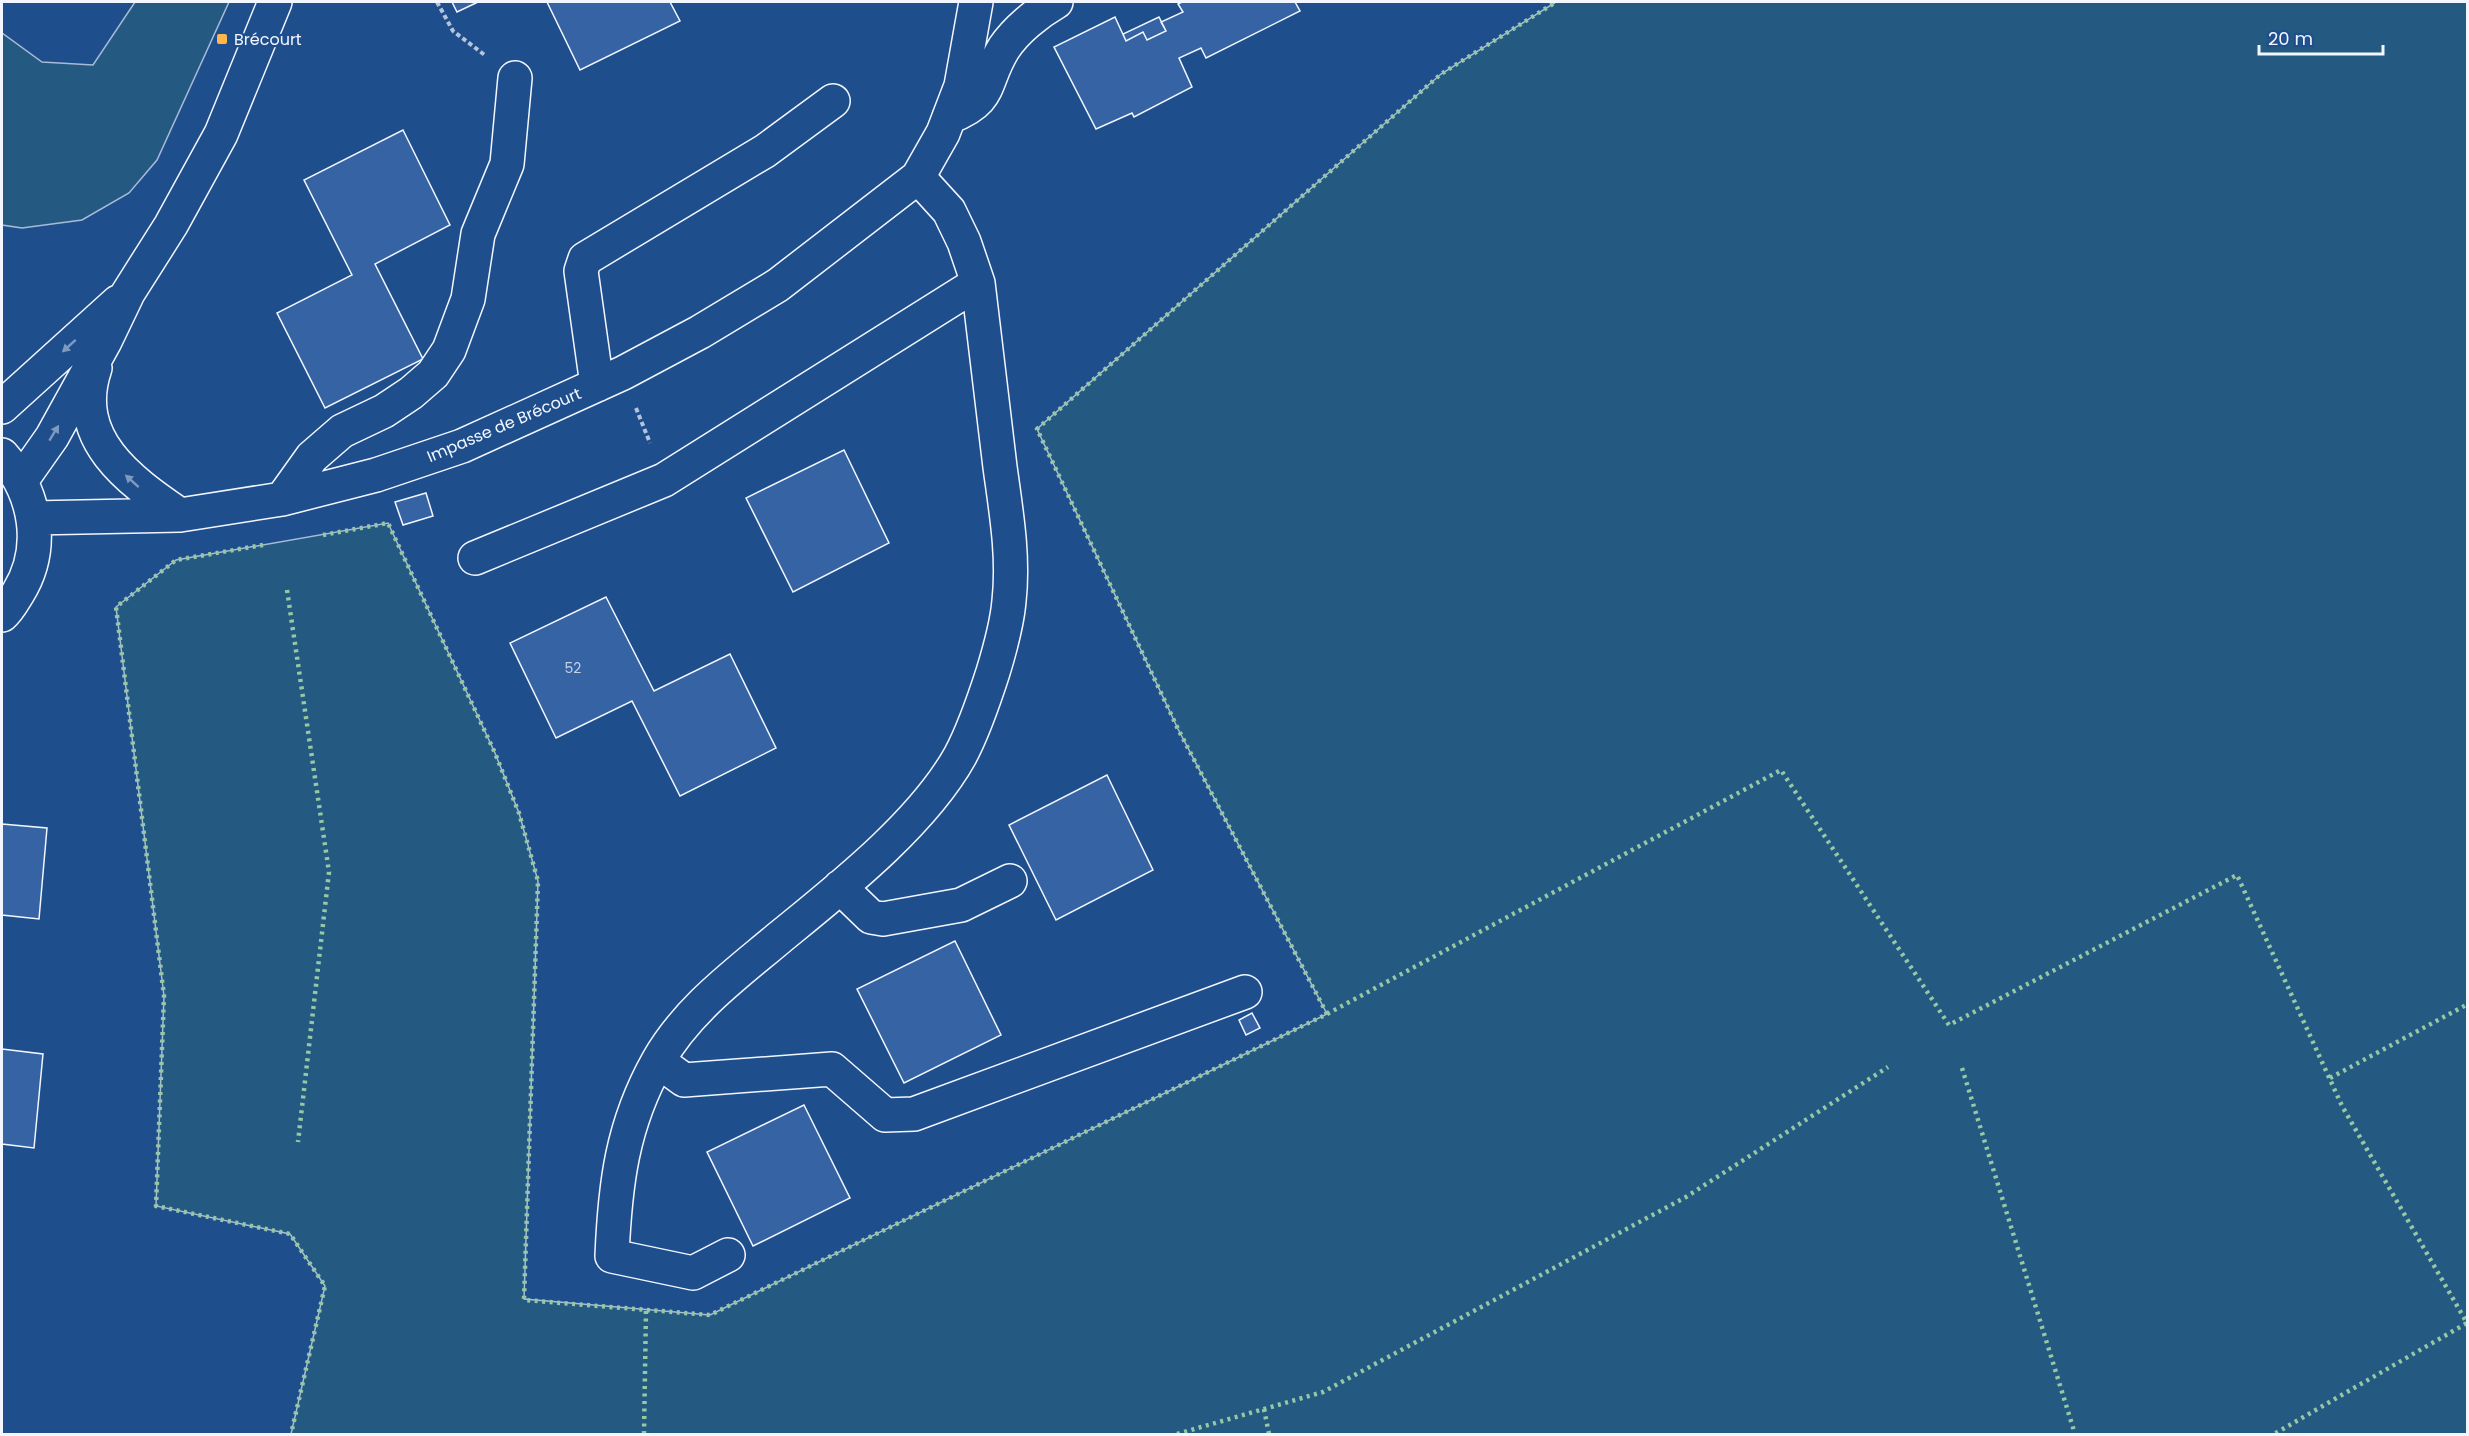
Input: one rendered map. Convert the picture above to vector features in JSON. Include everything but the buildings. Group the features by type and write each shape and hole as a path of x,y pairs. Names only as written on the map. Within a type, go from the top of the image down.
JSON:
{"street":[{"path":"21,481 52,437 105,341 128,292 171,225 221,134 275,2"},
{"path":"728,1255 693,1273 612,1256 619,1165 643,1092 658,1061 697,1010 882,849 928,800 960,756 985,699 1000,649 1010,602 1011,555 978,283 964,242 949,211 918,177 944,133 961,86 976,2"},
{"path":"949,117 978,102 1005,47 1024,26 1056,2"},
{"path":"282,499 312,458 342,431 384,411 411,393 433,374 449,350 468,299 478,234 507,164 515,78"},
{"path":"610,379 581,271 585,260 765,151 833,101"},
{"name":"Impasse de Brécourt","path":"33,518 180,515 282,499 416,463 462,446 610,379 700,332 778,285 918,177"},
{"path":"475,558 664,480 978,283"},
{"path":"2,407 128,292"},
{"path":"105,341 94,372 90,394 94,428 110,459 136,485 180,515"},
{"path":"2,455 21,481 33,518 34,551 24,583 2,615"},
{"path":"840,887 871,917 883,919 961,905 1010,881"},
{"path":"658,1061 684,1080 832,1069 885,1115 914,1114 1245,992"}],"path":[{"path":"437,2 453,31 515,78"},
{"path":"610,379 664,480"}],"shaded area":[{"path":"135,2 229,2 157,160 129,193 82,220 22,228 2,225 2,33 42,62 93,65"},
{"path":"1556,2 2467,2 2467,1434 291,1434 325,1286 290,1234 156,1206 164,996 116,607 176,560 388,523 495,753 519,813 538,881 524,1299 710,1315 1327,1014 1178,729 1037,429 1441,74"}],"hedge":[{"path":"1327,1014 1178,729 1037,429 1441,74 1556,2"},
{"path":"323,535 388,523 495,753 519,813 538,881 524,1300 710,1315 1327,1014 1781,770 1949,1025 2237,875 2342,1106 2467,1323 2274,1434"},
{"path":"263,545 176,560 116,607 164,996 156,1206 290,1234 325,1286 291,1434"},
{"path":"287,590 329,872 298,1142"},
{"path":"2330,1078 2468,1004"},
{"path":"1177,1434 1323,1392 1686,1197 1888,1067"},
{"path":"1962,1068 2075,1434"},
{"path":"644,1434 646,1310"},
{"path":"1264,1409 1269,1434"}],"place":[{"name":"Brécourt","path":"222,39"}]}
